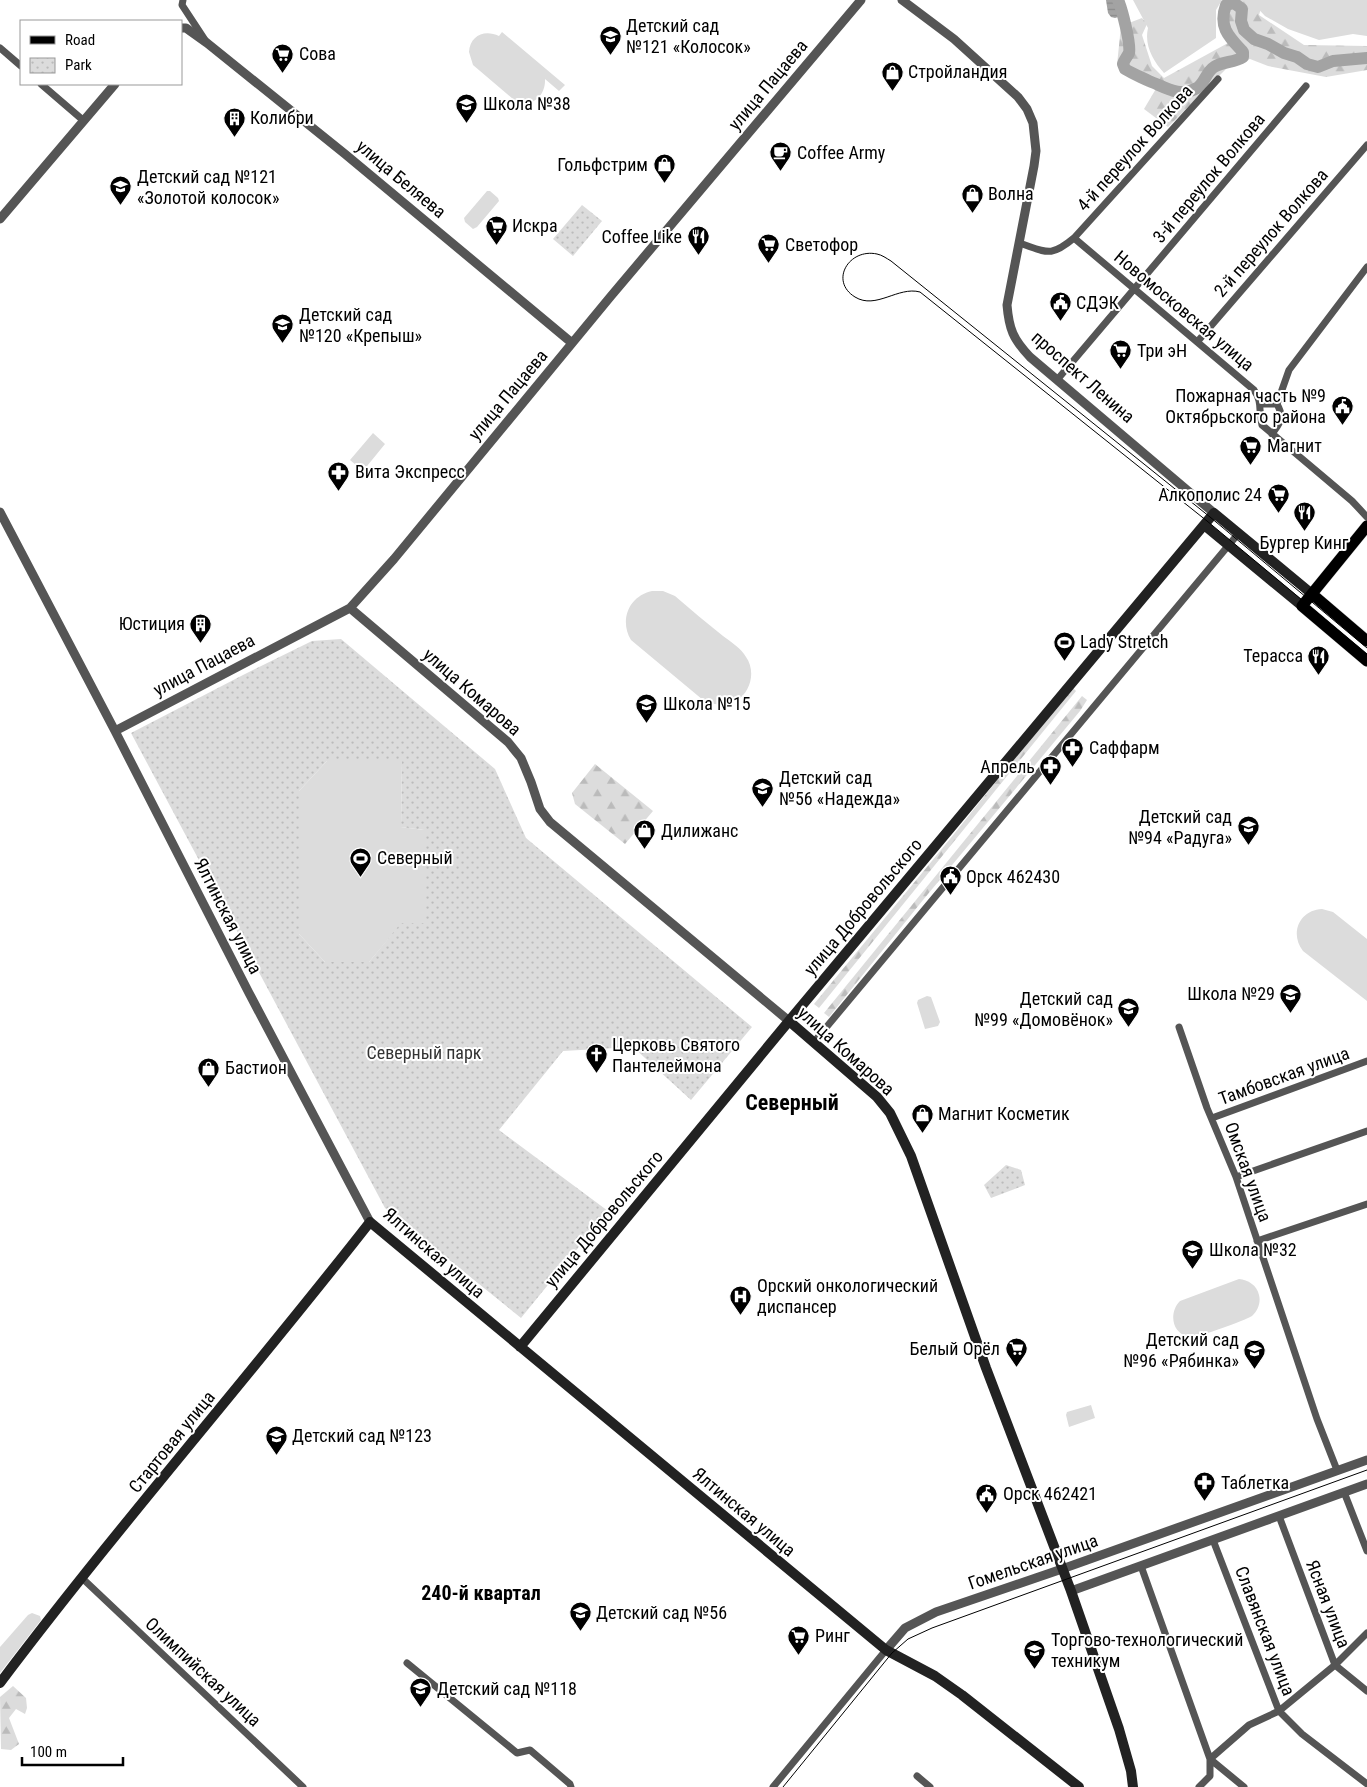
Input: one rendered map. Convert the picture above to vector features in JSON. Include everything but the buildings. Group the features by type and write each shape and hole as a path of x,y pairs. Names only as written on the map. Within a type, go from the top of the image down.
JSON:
{"main road":[{"name":"улица Добровольского","path":"520,1347 789,1021 1214,513"},
{"name":"проспект Ленина","path":"1214,513 1367,641"},
{"path":"1204,525 1366,659"},
{"path":"1302,606 1367,526"},
{"name":"улица Комарова","path":"789,1021 877,1097 890,1113 911,1156 986,1368 1071,1591 1119,1729 1131,1771 1133,1787"},
{"name":"Ялтинская улица","path":"370,1222 886,1650 935,1676 962,1694 1079,1787"},
{"name":"Стартовая улица","path":"0,1683 50,1617 281,1335 370,1222"}],"street":[{"path":"183,0 182,5 207,43"},
{"name":"улица Пацаева","path":"115,731 350,608 394,560 572,342 861,0"},
{"name":"проспект Ленина","path":"902,0 954,39 1018,97 1034,123 1036,151 1008,305 1008,322 1018,345 1214,513"},
{"name":"улица Беляева","path":"182,28 186,28 207,43 346,154 572,342"},
{"path":"0,48 20,65"},
{"name":"4-й переулок Волкова","path":"1019,243 1048,253 1060,250 1074,238 1218,79"},
{"path":"42,85 84,121"},
{"path":"0,219 114,85"},
{"name":"3-й переулок Волкова","path":"1057,380 1306,86"},
{"name":"2-й переулок Волкова","path":"1198,341 1367,145"},
{"name":"Новомосковская улица","path":"1074,238 1254,390 1260,398 1262,425 1352,501 1367,517"},
{"path":"1277,404 1289,370 1367,267"},
{"path":"1260,404 1277,404"},
{"path":"1272,434 1282,420 1283,414 1277,404"},
{"name":"Ялтинская улица","path":"0,512 370,1222"},
{"path":"814,1042 1238,534"},
{"name":"улица Комарова","path":"350,608 508,742 521,758 532,782 540,809 555,827 789,1021"},
{"name":"Омская улица","path":"1179,1027 1212,1118 1236,1176 1317,1419 1337,1470"},
{"name":"Тамбовская улица","path":"1212,1118 1367,1061"},
{"path":"1236,1176 1367,1131"},
{"path":"1257,1241 1367,1204"},
{"name":"Гомельская улица","path":"773,1787 905,1628 936,1612 1367,1460"},
{"path":"1071,1591 1367,1484"},
{"path":"1344,1492 1367,1551"},
{"name":"Ясная улица","path":"1278,1516 1335,1665 1367,1691"},
{"name":"Славянская улица","path":"1213,1540 1279,1710 1302,1734 1367,1784"},
{"path":"1141,1566 1210,1759 1210,1776 1198,1787"},
{"name":"Олимпийская улица","path":"82,1578 303,1787"},
{"path":"1210,1759 1249,1724 1279,1710 1335,1665 1367,1633"},
{"path":"407,1663 517,1754 530,1750 548,1764 571,1787"},
{"path":"1210,1759 1244,1787"},
{"path":"917,1776 930,1787"}],"green space":[{"path":"1133,0 1222,0 1216,10 1216,38 1164,73 1150,52 1147,41 1148,28"},
{"path":"1228,0 1257,0 1262,5 1259,15 1304,45 1367,46 1367,70 1326,77 1268,66 1250,59 1231,64 1168,127 1144,109 1157,87 1117,65 1121,26 1142,18 1147,24 1142,35 1152,66 1164,78 1228,43 1220,16"},
{"path":"1250,0 1367,0 1367,36 1353,34 1319,40 1288,29 1265,16"},
{"path":"502,32 565,85 559,91 545,79 543,91 536,100 525,103 513,99 473,65 469,52 472,42 479,35 488,33 499,36"},
{"path":"487,191 490,191 499,201 477,227 473,229 465,222 464,218"},
{"path":"582,205 602,221 573,256 553,239"},
{"path":"373,433 385,444 363,471 350,460"},
{"path":"652,591 663,591 675,596 736,645 744,654 751,669 751,675 748,687 741,697 732,703 723,705 703,700 631,640 626,625 628,610 637,598"},
{"name":"Северный парк","path":"341,639 495,769 526,838 752,1027 691,1100 633,1047 563,1051 499,1130 608,1211 521,1318 385,1208 131,733 312,641","holes":["327,761 402,761 401,827 424,830 424,923 401,923 369,962 325,962 299,934 299,791"]},
{"path":"1072,687 1076,691 819,1008 814,1004 950,839"},
{"path":"1082,696 1087,700 1080,711 923,900 829,1017 824,1013"},
{"name":"Северный","path":"327,761 402,761 401,827 424,830 424,923 401,924 369,962 325,962 299,934 299,791"},
{"path":"595,764 653,811 625,844 575,804 572,793"},
{"path":"1322,909 1333,912 1367,939 1367,1001 1303,951 1299,944 1297,930 1299,924 1308,913"},
{"path":"927,996 931,997 940,1022 938,1026 925,1029 917,1003 918,1000"},
{"path":"1006,1165 1021,1170 1025,1185 991,1198 984,1185"},
{"path":"1239,1279 1252,1284 1258,1291 1259,1303 1256,1312 1252,1316 1240,1322 1194,1337 1183,1335 1178,1331 1175,1327 1173,1316 1176,1306 1180,1301"},
{"path":"1091,1405 1095,1418 1069,1427 1067,1412"},
{"path":"32,1613 40,1616 41,1620 0,1673 0,1647 28,1615"},
{"path":"13,1686 26,1698 27,1708 25,1714 16,1709 9,1718 19,1744 11,1750 1,1749 0,1697"}],"shaded area":[{"path":"1106,0 1124,0 1128,14 1115,18 1111,17 1108,13"}],"waterway":[{"path":"1118,0 1129,42 1129,53 1123,64 1125,69 1149,81 1179,92 1191,91 1197,88 1214,67 1243,57 1243,52 1229,36 1224,26 1223,20 1226,5 1234,3 1242,9 1241,21 1244,30 1254,39 1297,57 1307,64 1318,67 1333,61 1367,58"}],"tram line":[{"path":"1367,648 1210,517 891,261 879,254 867,253 858,256 846,267 843,275 847,290 855,297 863,300 879,300 904,292 920,292 1207,521 1367,654"},
{"path":"783,1787 892,1653 908,1639 932,1628 1367,1470"}],"place":[{"name":"Детский сад №121 «Колосок»","path":"610,55"},
{"name":"Сова","path":"283,73"},
{"name":"Стройландия","path":"892,91"},
{"name":"Школа №38","path":"467,123"},
{"name":"Колибри","path":"234,137"},
{"name":"Coffee Army","path":"781,172"},
{"name":"Гольфстрим","path":"664,184"},
{"name":"Детский сад №121 «Золотой колосок»","path":"121,206"},
{"name":"Волна","path":"972,213"},
{"name":"Искра","path":"496,245"},
{"name":"Coffee Like","path":"698,256"},
{"name":"Светофор","path":"769,264"},
{"name":"СДЭК","path":"1060,322"},
{"name":"Детский сад №120 «Крепыш»","path":"283,344"},
{"name":"Три эН","path":"1121,370"},
{"name":"Пожарная часть №9 Октябрьского района","path":"1342,425"},
{"name":"Магнит","path":"1251,465"},
{"name":"Вита Экспресс","path":"339,491"},
{"name":"Алкополис 24","path":"1278,514"},
{"name":"Бургер Кинг","path":"1304,532"},
{"name":"Юстиция","path":"201,643"},
{"name":"Lady Stretch","path":"1064,661"},
{"name":"Терасса","path":"1319,675"},
{"name":"Школа №15","path":"647,723"},
{"name":"Саффарм","path":"1073,767"},
{"name":"Апрель","path":"1051,786"},
{"name":"Детский сад №56 «Надежда»","path":"763,807"},
{"name":"Детский сад №94 «Радуга»","path":"1248,846"},
{"name":"Дилижанс","path":"645,850"},
{"name":"Северный","path":"361,877"},
{"name":"Орск 462430","path":"950,896"},
{"name":"Школа №29","path":"1291,1013"},
{"name":"Детский сад №99 «Домовёнок»","path":"1129,1028"},
{"name":"Церковь Святого Пантелеймона","path":"596,1074"},
{"name":"Бастион","path":"209,1087"},
{"name":"Магнит Косметик","path":"922,1133"},
{"name":"Школа №32","path":"1193,1269"},
{"name":"Орский онкологический диспансер","path":"741,1315"},
{"name":"Белый Орёл","path":"1016,1368"},
{"name":"Детский сад №96 «Рябинка»","path":"1255,1369"},
{"name":"Детский сад №123","path":"276,1455"},
{"name":"Таблетка","path":"1205,1502"},
{"name":"Орск 462421","path":"987,1513"},
{"name":"Детский сад №56","path":"580,1632"},
{"name":"Ринг","path":"799,1655"},
{"name":"Торгово-технологический техникум","path":"1035,1669"},
{"name":"Детский сад №118","path":"421,1708"}],"district":[{"name":"Северный","path":"792,1102"},
{"name":"240-й квартал","path":"481,1593"}]}
